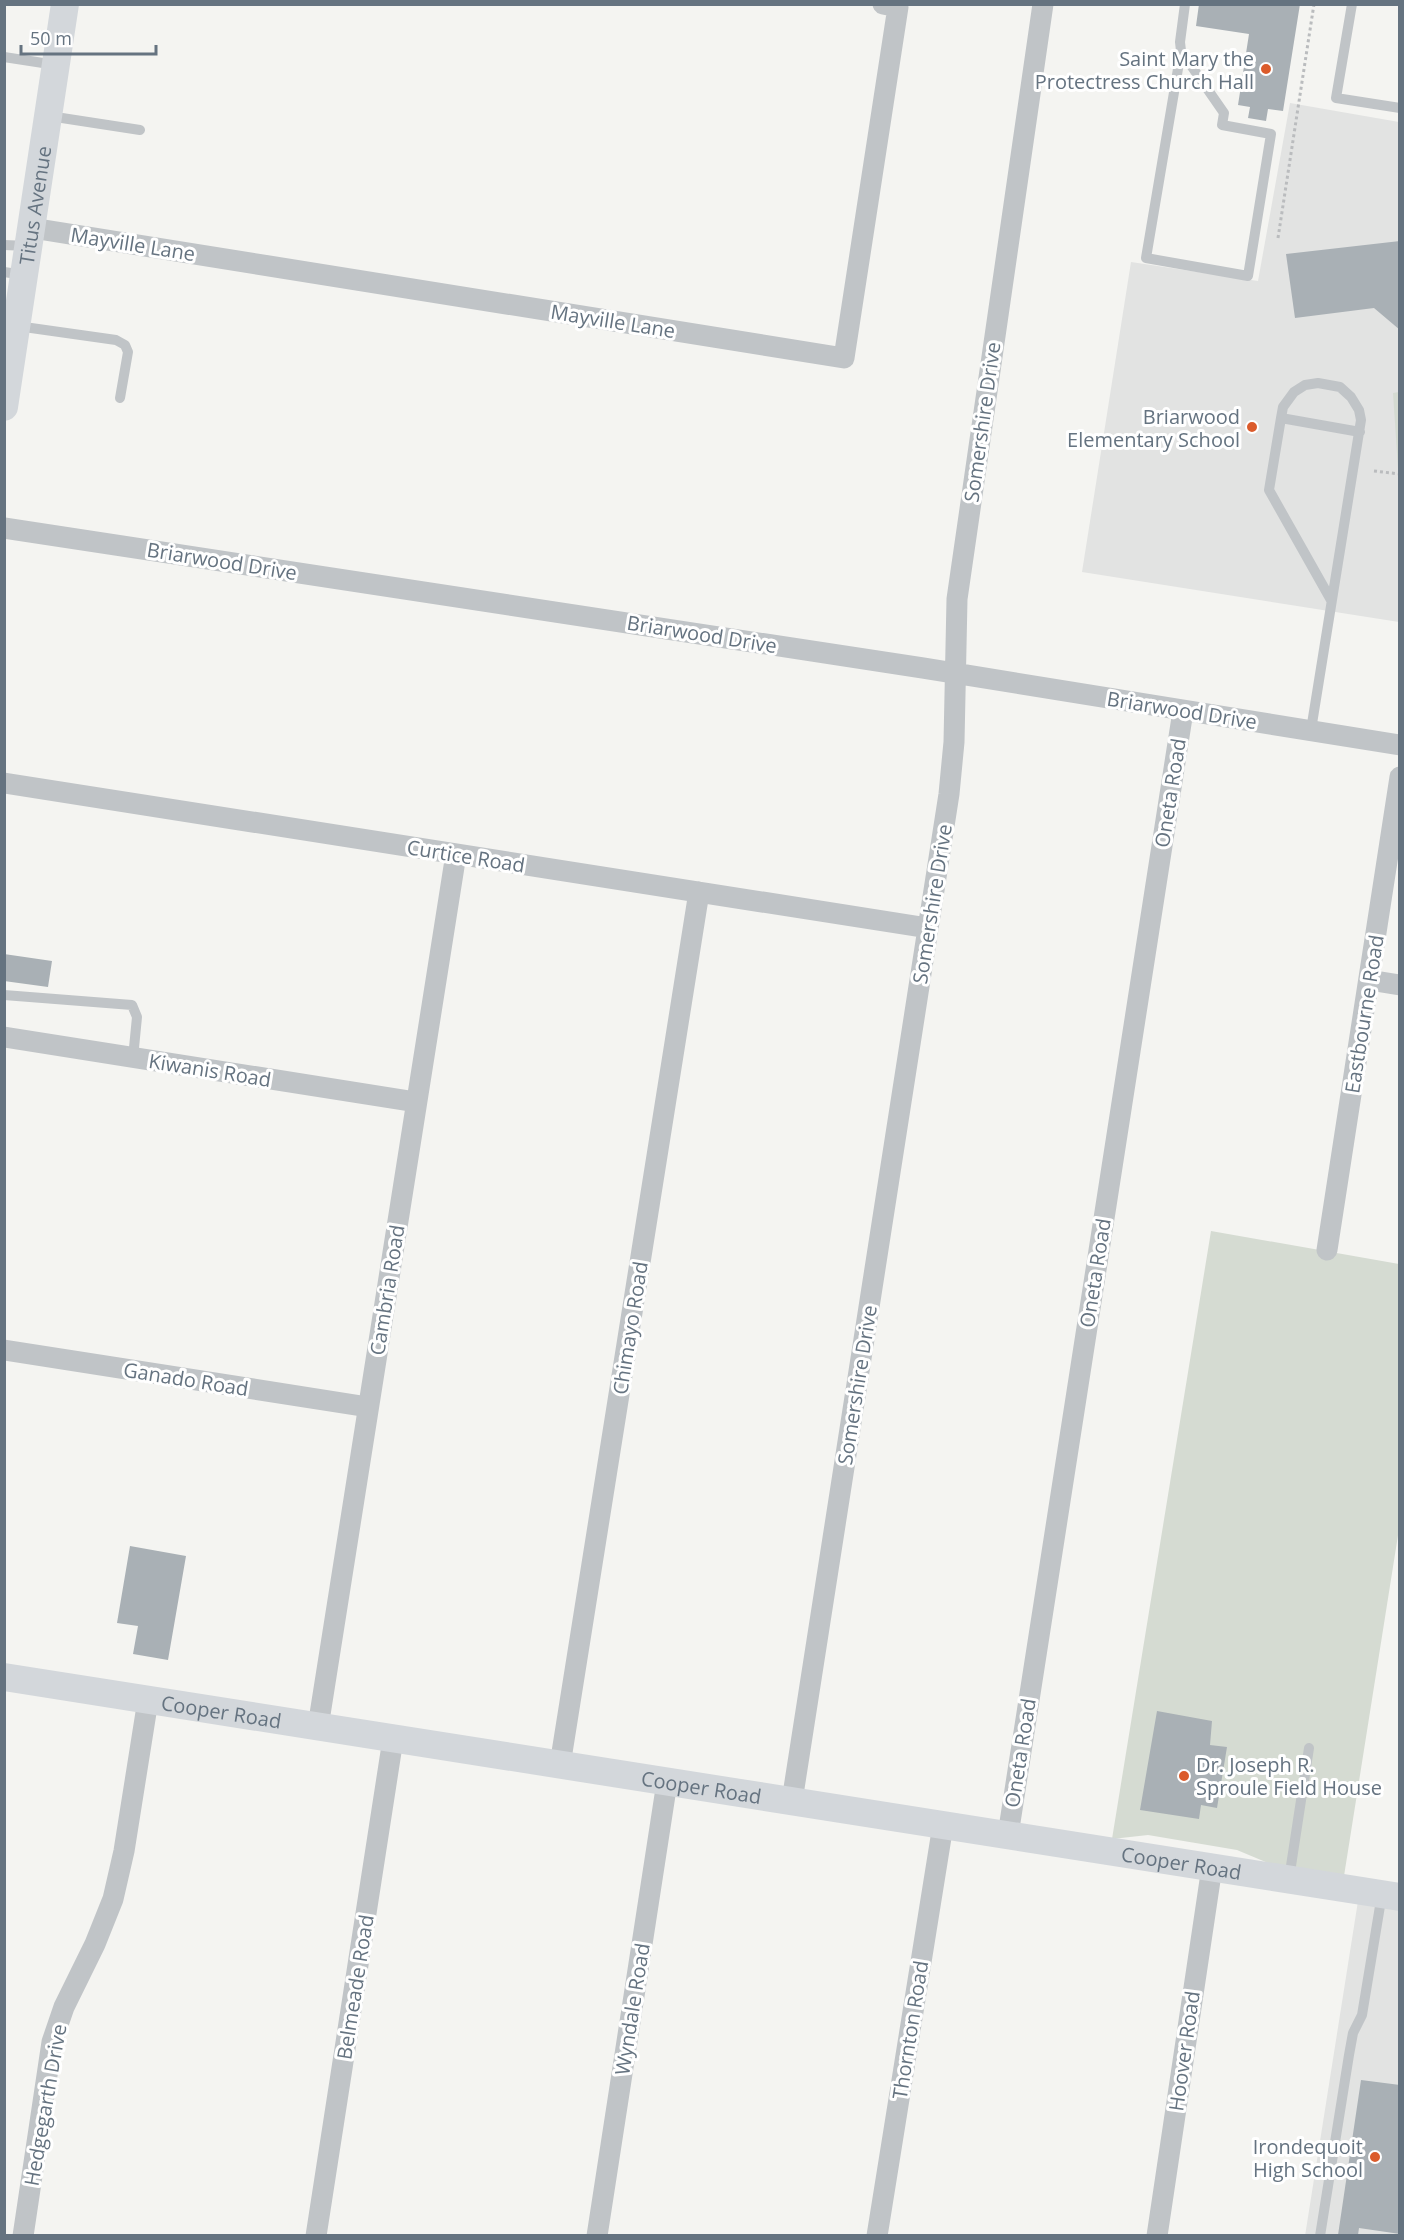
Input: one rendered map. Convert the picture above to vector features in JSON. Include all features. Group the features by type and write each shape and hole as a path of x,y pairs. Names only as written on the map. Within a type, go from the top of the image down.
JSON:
{"street":[{"name":"Titus Avenue","path":"4,406 13,323 14,273 48,116 65,4"},
{"name":"Somershire Drive","path":"792,1801 949,794 954,742 957,599 962,556 1043,4"},
{"name":"Mayville Lane","path":"22,240 844,358 891,6"},
{"name":"Briarwood Drive","path":"4,528 956,674 1400,745"},
{"name":"Oneta Road","path":"1008,1835 1183,711"},
{"name":"Eastbourne Road","path":"1327,1250 1400,777"},
{"name":"Curtice Road","path":"4,783 928,927"},
{"name":"Cambria Road","path":"318,1726 456,854"},
{"name":"Chimayo Road","path":"560,1765 699,892"},
{"path":"1369,980 1400,985"},
{"name":"Kiwanis Road","path":"4,1037 416,1102"},
{"name":"Ganado Road","path":"4,1350 368,1407"},
{"name":"Cooper Road","path":"4,1677 1391,1895"},
{"name":"Hedgegarth Drive","path":"23,2235 52,2043 64,2007 96,1944 113,1899 124,1851 148,1700"},
{"name":"Belmeade Road","path":"316,2235 393,1738"},
{"name":"Wyndale Road","path":"597,2235 668,1782"},
{"name":"Thornton Road","path":"877,2235 943,1825"},
{"name":"Hoover Road","path":"1157,2235 1212,1867"}],"lane":[{"path":"1181,51 1224,113 1222,125 1271,134 1248,276 1146,258 1181,51 1185,4"},
{"path":"1352,4 1336,98 1400,108"},
{"path":"4,57 56,65"},
{"path":"48,116 140,130"},
{"path":"13,323 116,340 125,345 128,352 120,398"},
{"path":"1311,730 1361,420 1356,402 1340,387 1318,382 1294,392 1283,407 1269,490 1331,600"},
{"path":"1281,418 1360,432"},
{"path":"4,995 132,1005 137,1017 133,1058"},
{"path":"1289,1879 1310,1748"},
{"path":"1320,2235 1353,2033 1362,2015 1391,1895"}],"path":[{"path":"1278,238 1314,4"},
{"path":"1374,471 1400,474"}],"shaded area":[{"name":"Briarwood Elementary School","path":"1290,103 1399,122 1399,622 1082,572 1131,262 1258,281"},
{"path":"1399,392 1400,468 1398,468 1393,393"},
{"path":"1211,1231 1399,1264 1399,1529 1344,1876 1268,1863 1237,1850 1148,1835 1112,1839"},
{"path":"1358,1901 1399,1908 1399,2235 1305,2236"}],"building":[{"name":"Saint Mary the Protectress Church Hall","path":"1199,4 1300,4 1283,111 1268,109 1266,121 1248,118 1250,107 1238,105 1249,34 1196,26"},
{"path":"1400,241 1400,330 1374,308 1295,318 1286,254"},
{"path":"4,954 52,961 48,987 4,981"},
{"path":"130,1546 186,1556 168,1660 133,1654 138,1626 117,1623"},
{"name":"Dr. Joseph R. Sproule Field House","path":"1157,1711 1212,1721 1210,1745 1227,1747 1217,1808 1201,1805 1199,1819 1140,1810"},
{"name":"Irondequoit High School","path":"1361,2080 1400,2085 1400,2234 1359,2228 1358,2235 1338,2235"}],"place":[{"name":"Saint Mary the Protectress Church Hall","path":"1266,69"},
{"name":"Briarwood Elementary School","path":"1252,427"},
{"name":"Dr. Joseph R. Sproule Field House","path":"1184,1776"},
{"name":"Irondequoit High School","path":"1375,2157"}]}
